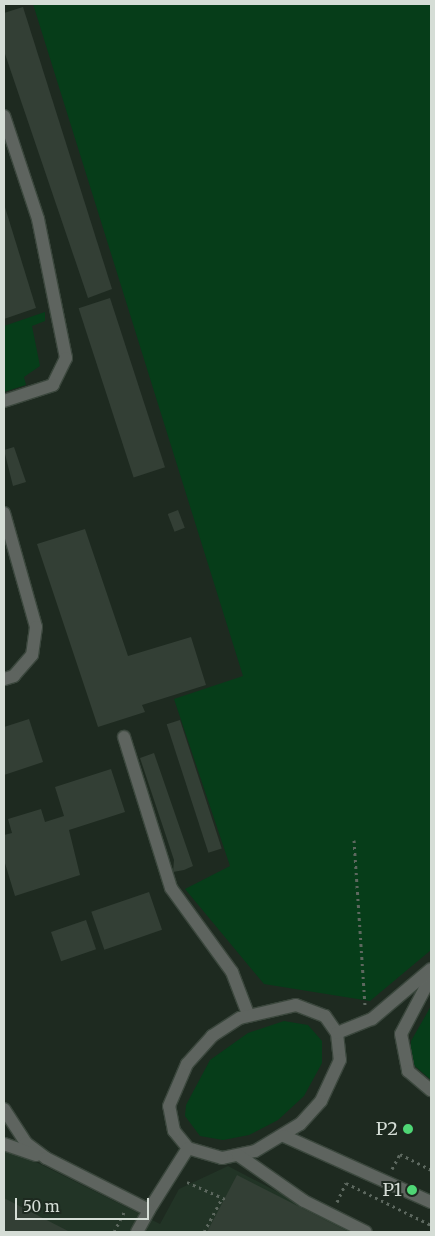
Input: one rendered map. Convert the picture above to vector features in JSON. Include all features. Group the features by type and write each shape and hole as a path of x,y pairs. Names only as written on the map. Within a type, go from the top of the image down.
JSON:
{"street":[{"path":"4,116 38,219 66,358 53,385 4,402"},
{"path":"4,513 36,627 32,655 14,676 4,679"},
{"path":"124,737 171,888 232,972 248,1014"},
{"path":"337,1033 372,1018 431,969"},
{"path":"431,977 401,1034 408,1071 431,1090"},
{"path":"296,1004 325,1016 337,1033 340,1060 330,1085 309,1115 284,1136 238,1155 209,1158 188,1148 169,1117 178,1080 212,1036 248,1014 296,1004"},
{"path":"4,1109 26,1143 46,1158"},
{"path":"284,1136 431,1202"},
{"path":"4,1144 46,1158 149,1210"},
{"path":"137,1232 188,1148"},
{"path":"238,1155 304,1201 366,1232"}],"path":[{"path":"354,840 360,979 372,1018"},
{"path":"187,1182 223,1198 204,1232"},
{"path":"335,1206 346,1183 431,1226"},
{"path":"114,1232 124,1211"}],"shaded area":[{"path":"4,1146 160,1224 179,1189 228,1166 354,1232 4,1232"}],"green space":[{"path":"33,4 431,4 431,950 370,1001 264,984 185,889 230,866 174,699 243,676"},
{"path":"45,312 45,321 32,326 40,366 24,377 26,385 4,392 4,326"},
{"path":"431,1006 431,1080 410,1062 411,1041"},
{"path":"284,1021 308,1025 322,1041 322,1063 304,1096 278,1120 249,1135 223,1140 200,1136 185,1116 186,1105 210,1060 248,1033"}],"building":[{"path":"23,7 112,289 88,298 4,51 4,13"},
{"path":"4,204 36,308 4,319"},
{"path":"110,298 165,467 134,477 79,308"},
{"path":"14,447 26,482 13,486 4,450"},
{"path":"178,510 185,528 175,532 168,514"},
{"path":"85,529 128,656 191,637 206,685 142,705 145,712 98,727 37,544"},
{"path":"29,719 43,762 4,775 4,727"},
{"path":"180,720 222,848 208,853 167,724"},
{"path":"154,753 193,866 184,870 173,872 174,860 140,758"},
{"path":"111,769 125,812 69,830 80,875 15,896 4,860 4,835 12,833 8,819 41,809 45,822 64,816 55,787"},
{"path":"149,892 162,930 104,950 91,912"},
{"path":"86,920 96,949 61,961 51,932"},
{"path":"237,1175 349,1232 207,1232"},
{"path":"4,1198 70,1232 4,1232"}],"place":[{"name":"P2","path":"408,1129"},
{"name":"P1","path":"412,1190"}]}
